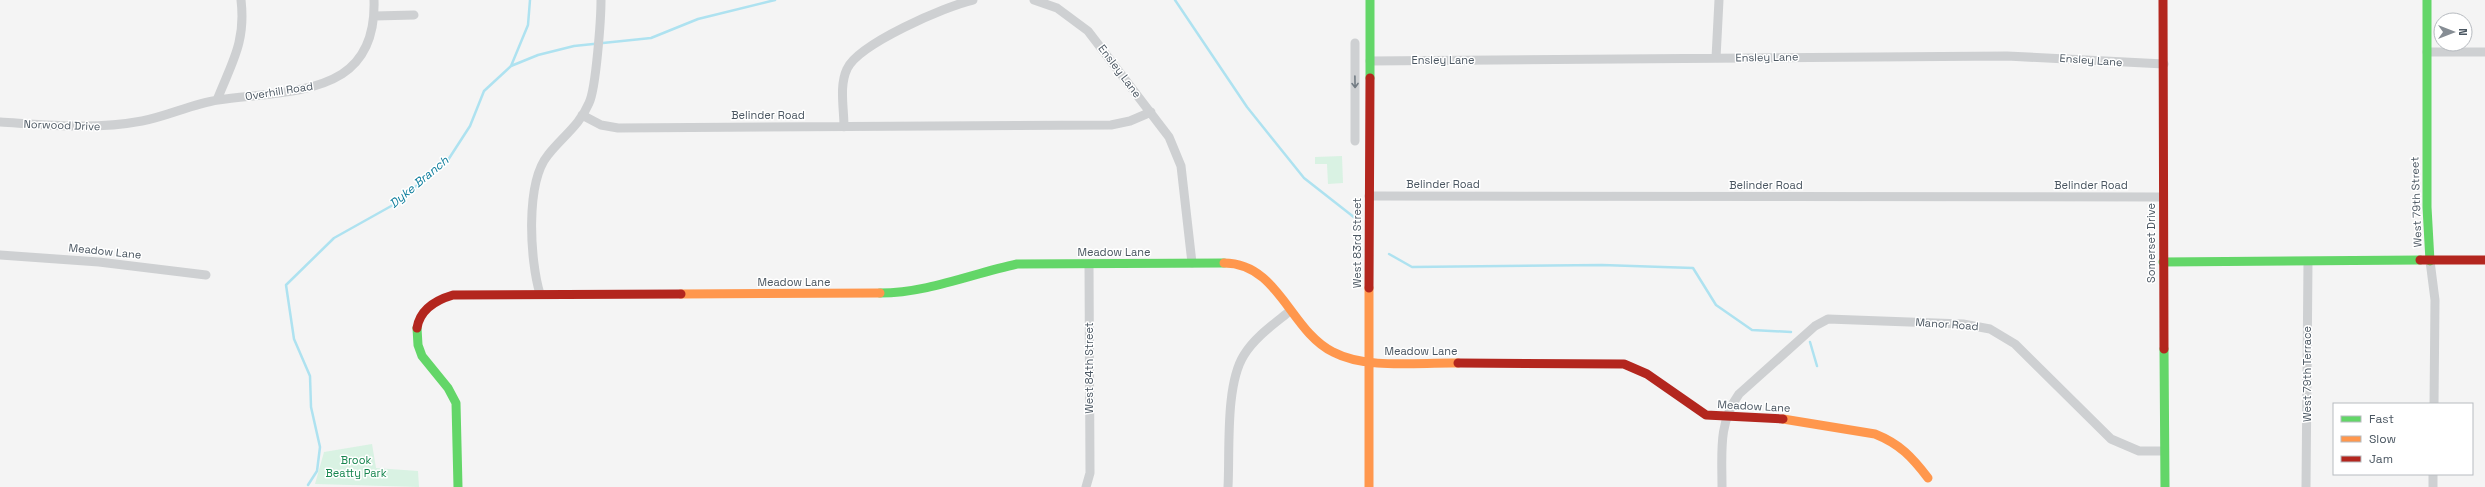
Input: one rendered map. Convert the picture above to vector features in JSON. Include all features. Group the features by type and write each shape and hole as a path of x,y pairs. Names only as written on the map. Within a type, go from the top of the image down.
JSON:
{"street":[{"path":"217,100 240,45 243,31 241,0"},
{"name":"Overhill Road","path":"217,100 325,83 343,73 359,58 371,35 375,16 374,0"},
{"path":"540,294 534,273 533,194 536,178 548,155 569,134 590,102 601,0"},
{"path":"844,127 844,77 853,59 924,17 973,0"},
{"name":"Ensley Lane","path":"1034,0 1057,8 1074,18 1088,31 1151,112 1176,150 1181,166 1192,263"},
{"name":"West 83rd Street","path":"1369,487 1370,0"},
{"path":"1716,58 1719,0"},
{"name":"Somerset Drive","path":"2163,0 2165,487"},
{"name":"West 79th Street","path":"2427,0 2427,214 2430,261 2435,300 2434,403"},
{"path":"375,16 414,15"},
{"path":"1354,43 1355,141"},
{"path":"2427,52 2485,52"},
{"name":"Ensley Lane","path":"1370,61 2000,56 2164,64"},
{"name":"Norwood Drive","path":"0,122 101,127 144,120 194,104 217,100"},
{"name":"Belinder Road","path":"582,115 601,125 618,128 1112,126 1130,122 1151,112"},
{"name":"Belinder Road","path":"1370,196 2164,197"},
{"name":"Meadow Lane","path":"0,256 99,262 206,275"},
{"path":"2163,262 2485,260"},
{"name":"West 79th Terrace","path":"2306,487 2308,262"},
{"name":"Meadow Lane","path":"458,487 456,404 444,380 422,355 416,333 423,311 440,298 453,295 540,294 909,293 1006,265 1192,263 1235,263 1250,266 1270,284 1311,337 1321,347 1334,354 1357,362 1624,364 1647,374 1706,415 1797,420 1875,434 1888,439 1911,455 1928,478"},
{"name":"West 84th Street","path":"1089,264 1090,473 1093,487"},
{"path":"1228,487 1231,404 1237,369 1243,356 1254,342 1290,311"},
{"name":"Manor Road","path":"1726,417 1739,394 1815,326 1828,320 1963,324 1990,329 2007,338 2111,438 2139,451 2164,451"},
{"path":"1722,487 1722,441 1726,417"},
{"name":"West 84th Street","path":"1086,487 1090,473"},
{"path":"2433,475 2433,487"}],"green space":[{"path":"1342,156 1343,183 1328,184 1327,164 1315,164 1315,157"},
{"name":"Brook Beatty Park","path":"372,444 376,468 418,471 419,487 315,484 324,452"}],"waterway":[{"path":"511,66 528,25 530,0"},
{"name":"Dyke Branch","path":"308,485 317,471 320,447 311,407 310,376 294,339 286,285 334,238 393,205 448,160 470,126 484,91 511,66 538,55 574,46 651,38 698,19 775,0"},
{"path":"1175,0 1247,107 1304,178 1355,218"},
{"path":"1389,254 1412,267 1602,265 1693,268 1716,305 1752,330 1791,332"},
{"path":"1810,342 1817,366"}],"traffic: fast":[{"path":"1370,0 1370,78"},
{"path":"2427,0 2427,207 2430,261"},
{"path":"2163,262 2420,260"},
{"path":"880,293 915,290 1017,264 1224,263"},
{"path":"417,328 418,345 422,356 448,388 456,403 458,487"},
{"path":"2164,349 2165,487"}],"traffic: slow":[{"path":"1224,263 1243,266 1258,274 1271,286 1318,342 1333,352 1347,358 1394,364 1458,363"},
{"path":"1369,288 1369,487"},
{"path":"681,294 880,293"},
{"path":"1783,419 1875,434 1899,447 1928,478"}],"traffic: jam":[{"path":"2163,0 2164,349"},
{"path":"1369,288 1370,78"},
{"path":"2420,260 2485,260"},
{"path":"417,328 419,321 430,306 453,295 681,294"},
{"path":"1458,363 1624,364 1647,374 1706,415 1783,419"}]}
